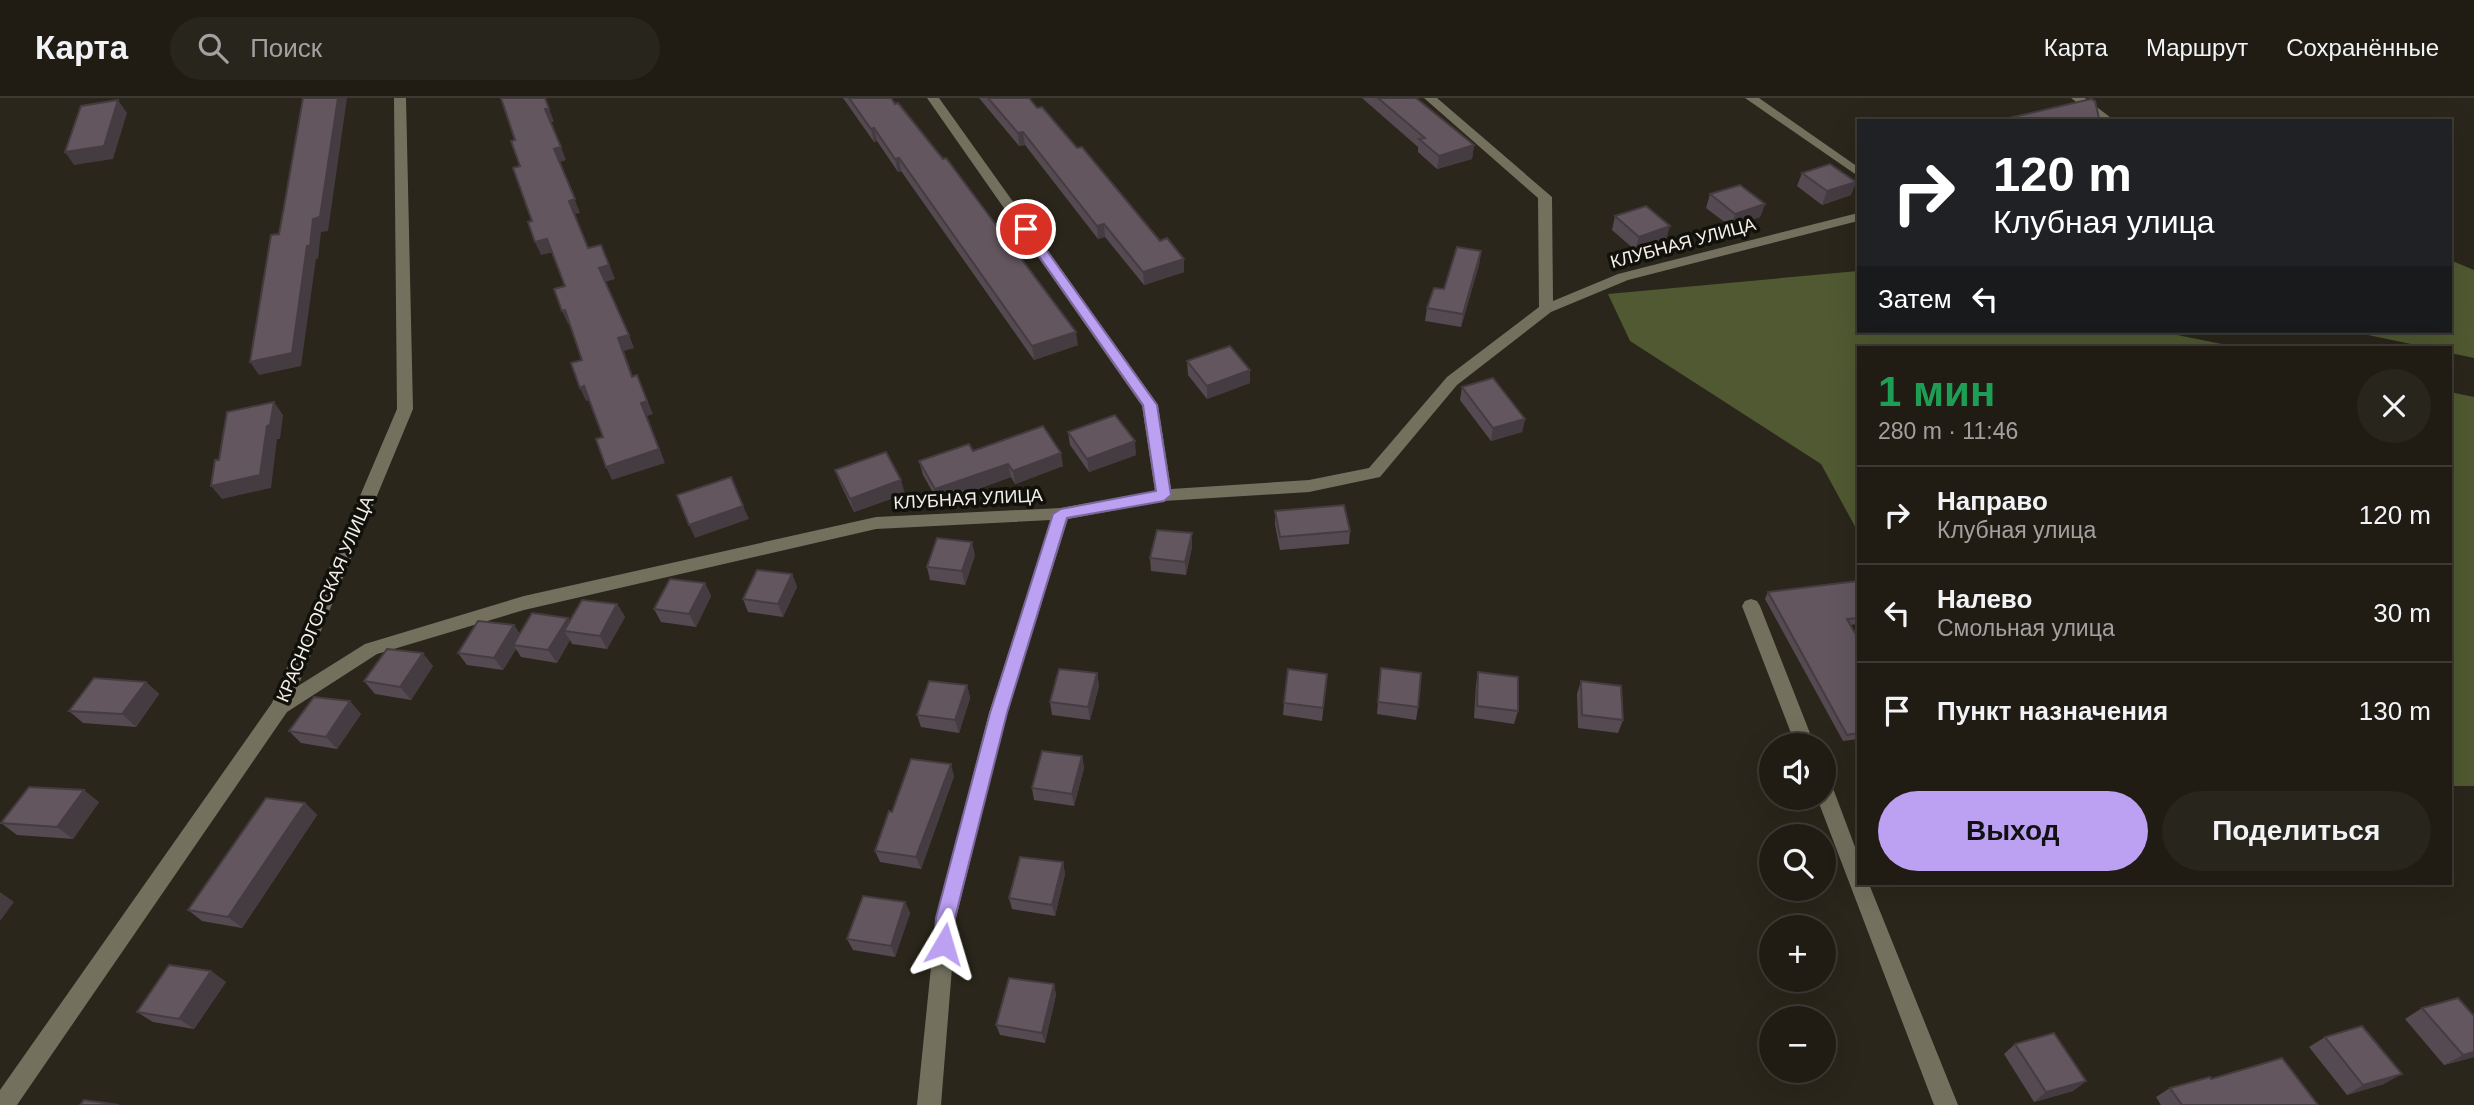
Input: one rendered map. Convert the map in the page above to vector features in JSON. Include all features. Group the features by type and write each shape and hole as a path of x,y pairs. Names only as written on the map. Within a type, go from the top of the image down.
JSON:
{"street":[{"name":"КРАСНОГОРСКАЯ УЛИЦА","path":"3,1105 280,707 405,409 400,98"},
{"path":"933,98 1150,405 1164,495"},
{"path":"1430,98 1545,197 1546,309"},
{"path":"1751,98 1857,171"},
{"path":"2077,98 2106,119"},
{"name":"КЛУБНАЯ УЛИЦА","path":"280,707 371,649 524,603 876,523 1061,514 1164,495 1309,486 1374,474 1452,381 1546,309 1623,277 1857,217"},
{"path":"929,1105 946,918 998,713 1061,514"},
{"path":"1751,606 1801,733"},
{"path":"1831,810 1857,878"},
{"path":"1860,885 1945,1105"}],"green space":[{"path":"2452,261 2474,270 2474,358 2452,353 2452,346 2420,346 2359,333 2452,333"},
{"path":"1857,271 1857,333 2167,333 2232,346 1857,346 1857,530 1821,464 1630,341 1608,294"},
{"path":"2452,392 2474,397 2474,786 2452,786"}],"building":[{"path":"303,98 338,98 320,217 313,219 310,246 307,246 292,353 250,362 271,235 279,234"},
{"path":"501,98 545,98 549,109 545,109 561,147 554,149 575,199 569,201 588,248 601,245 609,265 599,268 629,335 618,338 632,377 637,375 647,401 641,403 659,449 606,467 596,439 603,437 584,386 580,388 571,363 582,360 565,310 562,311 554,289 565,286 547,239 535,242 528,222 532,221 513,168 520,166 511,141 515,140"},
{"path":"849,98 891,98 895,104 898,103 943,159 946,158 1076,332 1032,346 899,158 895,159"},
{"path":"988,98 1029,98 1037,108 1042,107 1077,148 1082,147 1160,241 1167,238 1184,259 1143,272 1104,224 1097,226 1023,132 1018,133"},
{"path":"1378,98 1416,98 1474,145 1439,156 1419,139 1425,138"},
{"path":"2091,99 2095,101 2099,118 2095,119 2005,119"},
{"path":"118,100 104,146 65,152 81,106"},
{"path":"1830,164 1856,182 1827,191 1802,173"},
{"path":"1740,185 1765,204 1735,214 1710,194"},
{"path":"1646,206 1670,226 1639,237 1615,216"},
{"path":"1457,247 1481,251 1463,314 1427,308 1434,288 1444,289"},
{"path":"1230,346 1250,370 1207,386 1187,361"},
{"path":"1493,378 1525,419 1493,428 1462,387"},
{"path":"274,402 270,425 267,426 260,475 211,486 215,460 219,460 227,412"},
{"path":"1115,415 1135,441 1087,459 1068,432"},
{"path":"1043,426 1061,453 1013,471 1008,464 935,489 919,461 969,444 973,451"},
{"path":"886,452 901,480 850,499 835,470"},
{"path":"731,477 743,506 689,525 677,495"},
{"path":"1344,505 1350,531 1280,537 1275,511"},
{"path":"1157,530 1192,533 1185,562 1150,558"},
{"path":"937,538 972,542 962,571 927,567"},
{"path":"757,570 792,574 778,604 743,599"},
{"path":"670,579 705,583 689,614 654,609"},
{"path":"1857,581 1857,618 1847,619 1857,636 1857,733 1847,735 1768,592"},
{"path":"582,600 617,604 600,636 564,631"},
{"path":"532,613 568,618 548,650 513,645"},
{"path":"478,621 514,625 494,658 458,653"},
{"path":"387,649 423,653 400,687 364,681"},
{"path":"1381,668 1421,673 1418,707 1378,702"},
{"path":"1059,669 1097,673 1088,707 1050,702"},
{"path":"1288,669 1327,674 1323,708 1284,703"},
{"path":"1478,672 1518,677 1518,711 1477,706"},
{"path":"94,678 146,682 122,714 69,711"},
{"path":"929,681 967,685 955,720 917,715"},
{"path":"1581,681 1621,686 1623,720 1582,715"},
{"path":"314,697 350,701 326,737 289,731"},
{"path":"1042,751 1082,756 1072,794 1032,788"},
{"path":"911,759 951,764 916,857 875,851 889,811 892,812"},
{"path":"29,787 84,790 57,827 1,823"},
{"path":"266,798 305,803 228,917 188,910"},
{"path":"1020,857 1063,862 1052,905 1009,898"},
{"path":"863,896 905,902 891,946 847,939"},
{"path":"169,965 211,971 179,1019 137,1012"},
{"path":"1009,978 1054,984 1042,1033 996,1025"},
{"path":"2458,998 2474,1016 2474,1052 2463,1055 2422,1008"},
{"path":"2362,1026 2402,1074 2363,1085 2325,1037"},
{"path":"2054,1033 2086,1081 2046,1092 2015,1044"},
{"path":"2282,1058 2318,1105 2182,1105 2170,1088 2210,1077 2211,1079"},
{"path":"84,1100 119,1105 80,1105"}],"route":[{"path":"944,944 946,918 998,713 1061,514 1164,495 1150,405 1026,229"}]}
